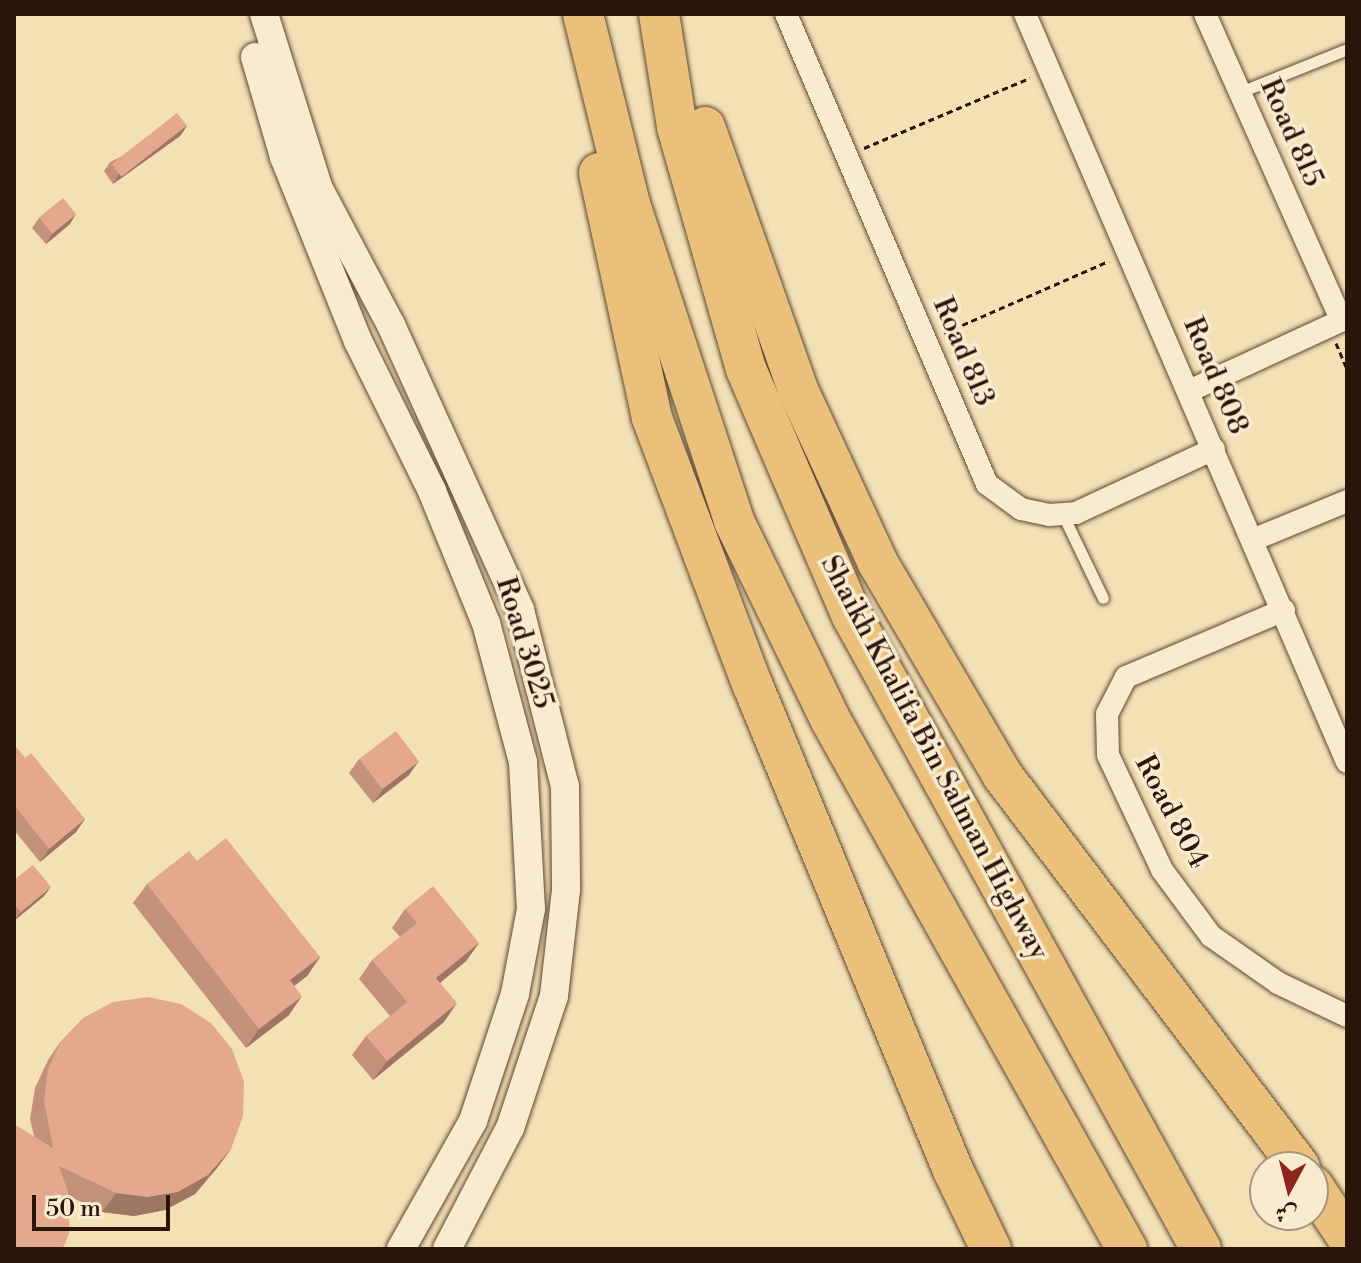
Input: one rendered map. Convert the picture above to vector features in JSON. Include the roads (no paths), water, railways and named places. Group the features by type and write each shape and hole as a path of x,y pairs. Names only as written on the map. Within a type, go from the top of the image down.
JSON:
{"highway":[{"path":"580,14 604,210 652,418 753,686 953,1170 991,1249"},
{"path":"580,14 630,204 734,521 829,717 1127,1249"},
{"name":"Shaikh Khalifa Bin Salman Highway","path":"659,14 677,127 746,369 852,616 1201,1249"},
{"path":"672,14 716,167 799,392 878,563 1003,776 1288,1151"},
{"path":"1329,1210 1347,1237"}],"street":[{"name":"Road 3025","path":"246,14 284,157 334,282 374,374 432,491 486,623 523,762 531,909 515,994 491,1077 473,1121 401,1249"},
{"name":"Road 3025","path":"264,14 319,189 407,360 520,610 565,786 566,890 558,959 535,1066 510,1128 447,1249"},
{"name":"Road 813","path":"786,14 987,484 1021,509 1063,515 1090,509 1214,449"},
{"name":"Road 808","path":"1025,14 1255,539 1347,762"},
{"name":"Road 815","path":"1205,14 1339,321"},
{"path":"334,282 362,270"},
{"path":"1189,391 1339,321"},
{"path":"374,374 407,360"},
{"path":"1255,539 1347,501"},
{"path":"486,623 520,610"},
{"name":"Road 804","path":"1284,610 1126,677 1107,714 1108,755 1162,870 1211,936 1278,983 1347,1016"}],"lane":[{"path":"1240,92 1347,49"},
{"path":"1063,515 1103,598"}]}
